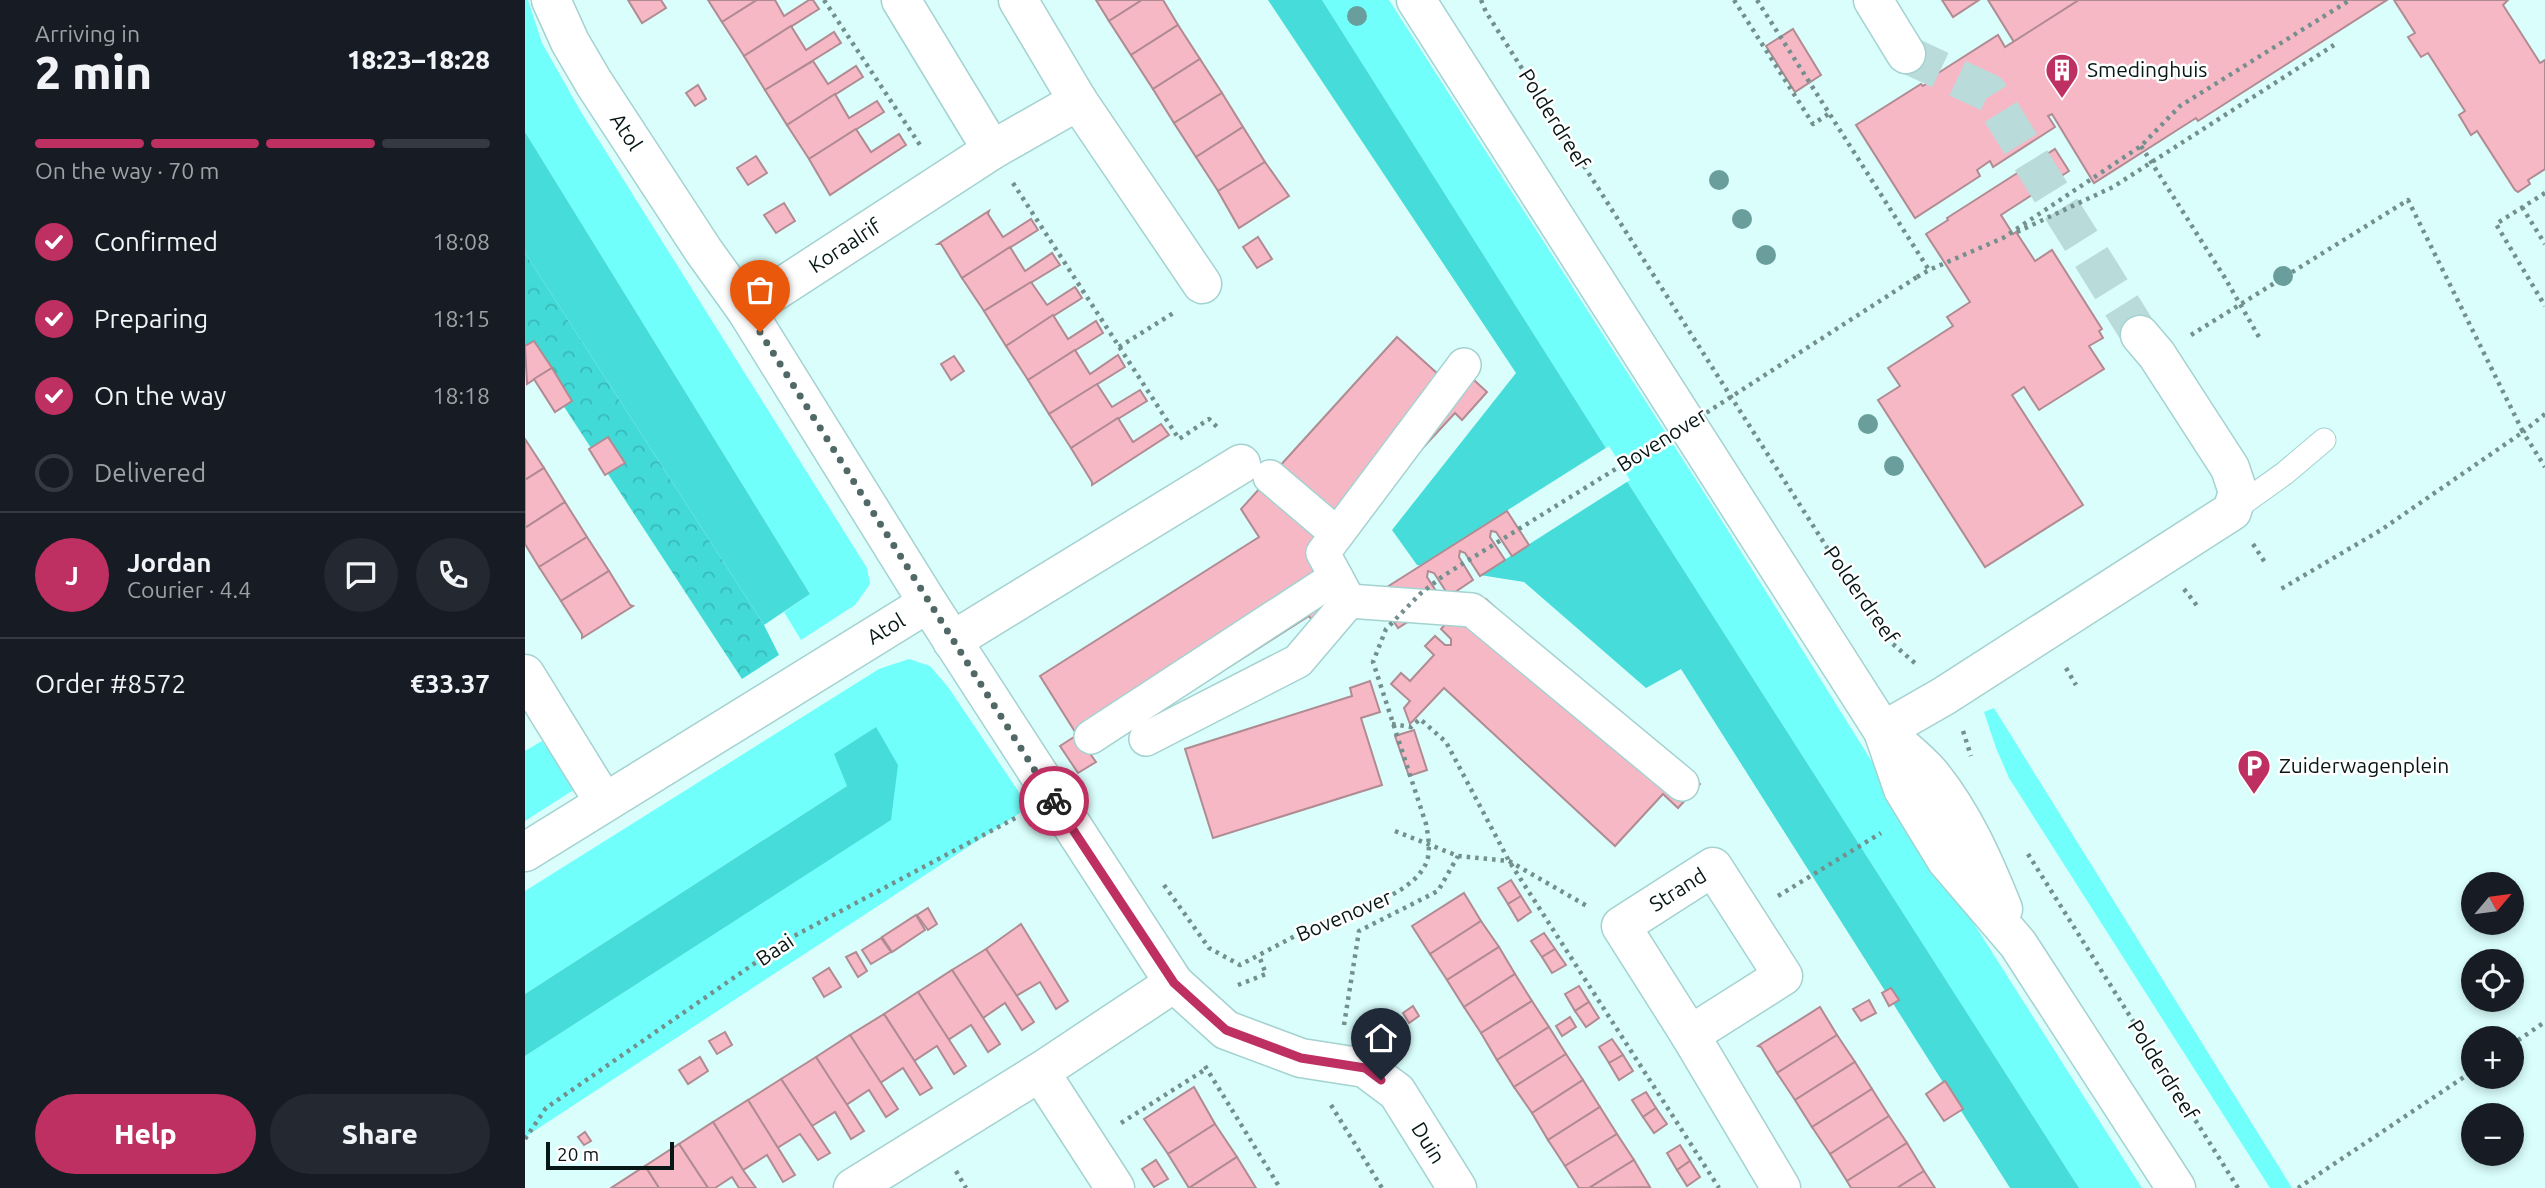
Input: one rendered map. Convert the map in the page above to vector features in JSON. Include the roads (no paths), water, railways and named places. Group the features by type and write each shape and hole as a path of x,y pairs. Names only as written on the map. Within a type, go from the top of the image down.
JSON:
{"street":[{"name":"Atol","path":"525,852 928,603 746,310 594,83 570,42 551,0"},
{"path":"901,0 992,150"},
{"path":"1018,0 1193,295"},
{"path":"1416,0 1883,731 1903,789 1947,861 2018,944 2176,1188"},
{"path":"1873,0 1906,54"},
{"name":"Koraalrif","path":"746,310 992,150 1078,101"},
{"path":"1883,731 2232,511 2238,492 2230,468 2149,345"},
{"path":"1343,589 1323,553 1464,365"},
{"path":"952,641 1245,459 1336,534"},
{"path":"1146,739 1298,661 1343,589"},
{"path":"1091,737 1343,589 1472,610 1682,784"},
{"name":"Duin","path":"928,603 1174,983 1226,1030 1320,1061 1365,1068 1397,1093 1457,1188"},
{"path":"525,674 535,712 604,802"},
{"name":"Strand","path":"1713,867 1783,976 1690,1035 1621,926 1713,867"},
{"path":"853,1188 1040,1072 1174,983"},
{"path":"1690,1035 1781,1188"},
{"path":"1040,1072 1115,1188"}],"lane":[{"path":"2232,511 2325,440"}],"tunnel":[{"path":"1906,54 1989,93 2140,335"}],"place":[{"name":"Smedinghuis","path":"2062,100"},
{"name":"Zuiderwagenplein","path":"2254,796"}]}
